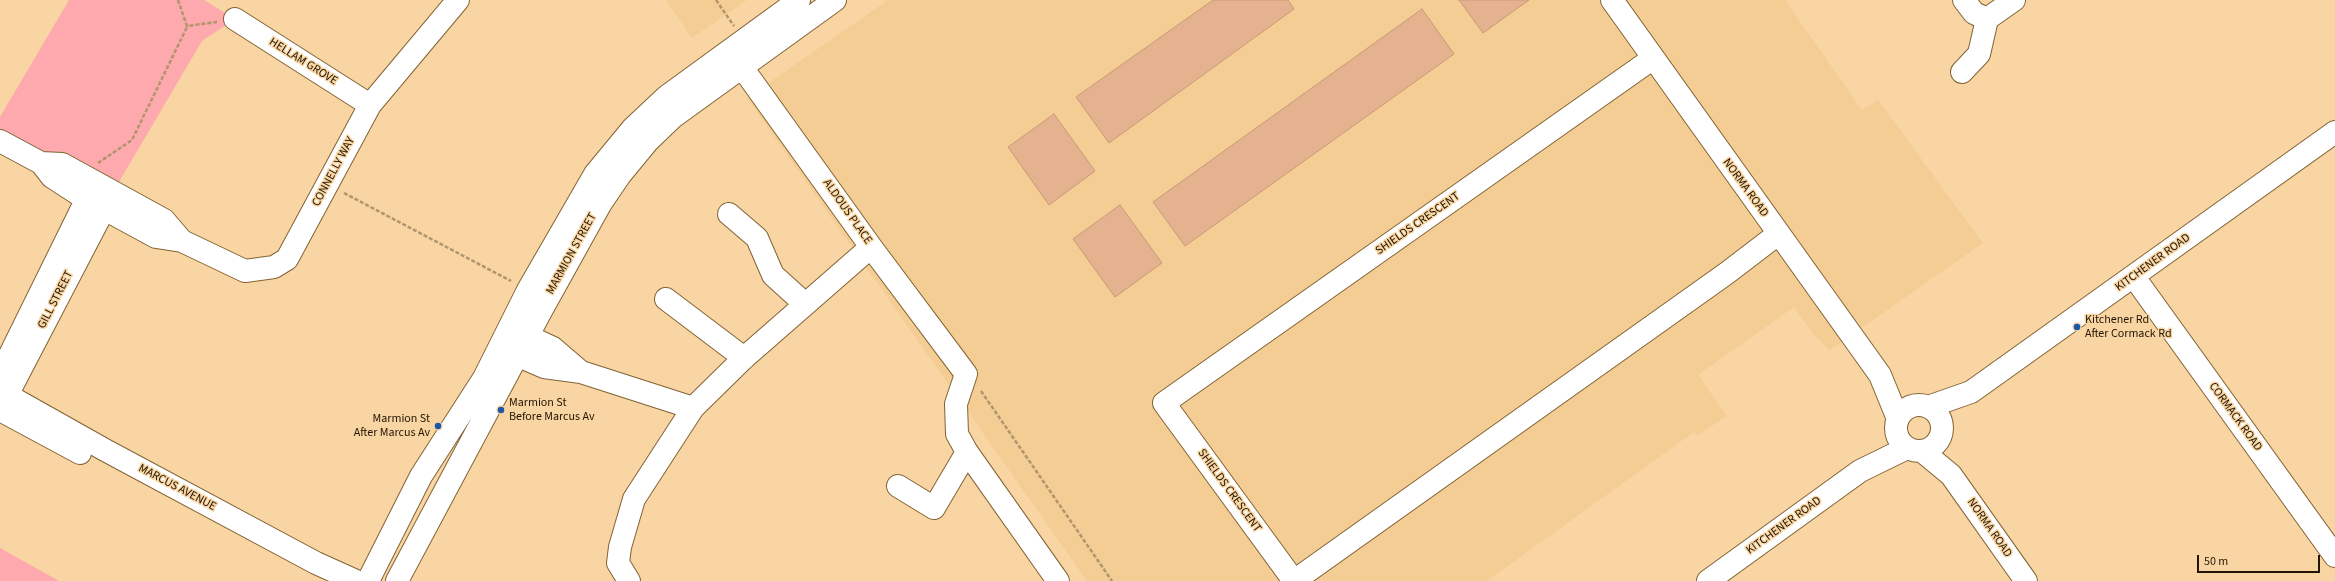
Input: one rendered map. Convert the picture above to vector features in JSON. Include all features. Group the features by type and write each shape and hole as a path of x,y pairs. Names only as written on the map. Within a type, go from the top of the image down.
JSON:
{"street":[{"name":"CONNELLY WAY","path":"0,140 41,163 52,177 98,193 164,220 182,241 245,272 274,267 287,259 370,105 458,0"},
{"name":"MARMION STREET","path":"397,581 518,332 528,290 595,174 613,150 666,97 736,49 799,0"},
{"name":"MARMION STREET","path":"736,49 835,0"},
{"name":"NORMA ROAD","path":"1612,0 1652,59 1880,375 1897,423"},
{"path":"1964,0 1974,13 1987,19"},
{"path":"1962,72 1979,54 1987,19 2014,0"},
{"name":"HELLAM GROVE","path":"236,19 370,105"},
{"name":"ALDOUS PLACE","path":"736,49 871,247 966,374"},
{"name":"SHIELDS CRESCENT","path":"1652,59 1164,403 1294,581 1728,273 1778,234"},
{"name":"KITCHENER ROAD","path":"1924,406 1971,392 2334,136"},
{"name":"GILL STREET","path":"1,396 98,193"},
{"path":"729,214 757,238 773,275 805,304"},
{"path":"629,581 618,563 620,547 634,499 693,408 744,358 871,247"},
{"name":"CORMACK ROAD","path":"2134,277 2335,556"},
{"path":"666,299 744,358"},
{"path":"518,332 553,348 582,372"},
{"name":"MARMION STREET","path":"368,581 421,476 484,378 508,352"},
{"path":"508,352 544,367 582,372 693,408"},
{"path":"966,374 956,404 957,434 967,452 1058,581"},
{"name":"NORMA ROAD","path":"1880,375 1924,406"},
{"name":"KITCHENER ROAD","path":"1941,434 1971,392"},
{"name":"MARCUS AVENUE","path":"1,396 319,581"},
{"name":"MARCUS AVENUE","path":"1,396 316,563 356,581"},
{"path":"1924,406 1939,417 1941,434 1933,446 1914,450 1897,435 1897,423 1905,410 1924,406"},
{"name":"KITCHENER ROAD","path":"1860,471 1897,423"},
{"name":"NORMA ROAD","path":"1941,434 1951,475"},
{"name":"NORMA ROAD","path":"1914,450 1951,475 2026,581"},
{"name":"KITCHENER ROAD","path":"1713,580 1860,471 1914,450"},
{"path":"898,486 934,508 967,452"}],"path":[{"path":"98,193 96,164 132,140 188,26 178,0"},
{"path":"716,0 736,49"},
{"path":"188,26 236,19"},
{"path":"327,184 516,284"},
{"path":"966,374 974,380 1112,581"}],"shaded area":[{"path":"69,0 204,0 235,19 202,41 103,209 0,142 0,117"},
{"path":"666,0 747,0 692,38"},
{"path":"888,0 1785,0 1862,110 1878,100 1983,243 1830,350 1814,335 1794,307 1698,375 1727,416 1697,436 1694,432 1487,581 1087,581 747,98"},
{"path":"0,548 59,581 0,581"}],"building":[{"path":"1213,0 1288,0 1294,9 1109,143 1076,97"},
{"path":"1459,0 1529,0 1483,33"},
{"path":"1422,9 1454,54 1185,246 1153,202"},
{"path":"1054,114 1095,171 1049,205 1008,147"},
{"path":"1120,205 1162,263 1115,297 1073,239"}],"place":[{"name":"Kitchener Rd After Cormack Rd","path":"2077,327"},
{"name":"Marmion St Before Marcus Av","path":"501,410"},
{"name":"Marmion St After Marcus Av","path":"438,426"}]}
